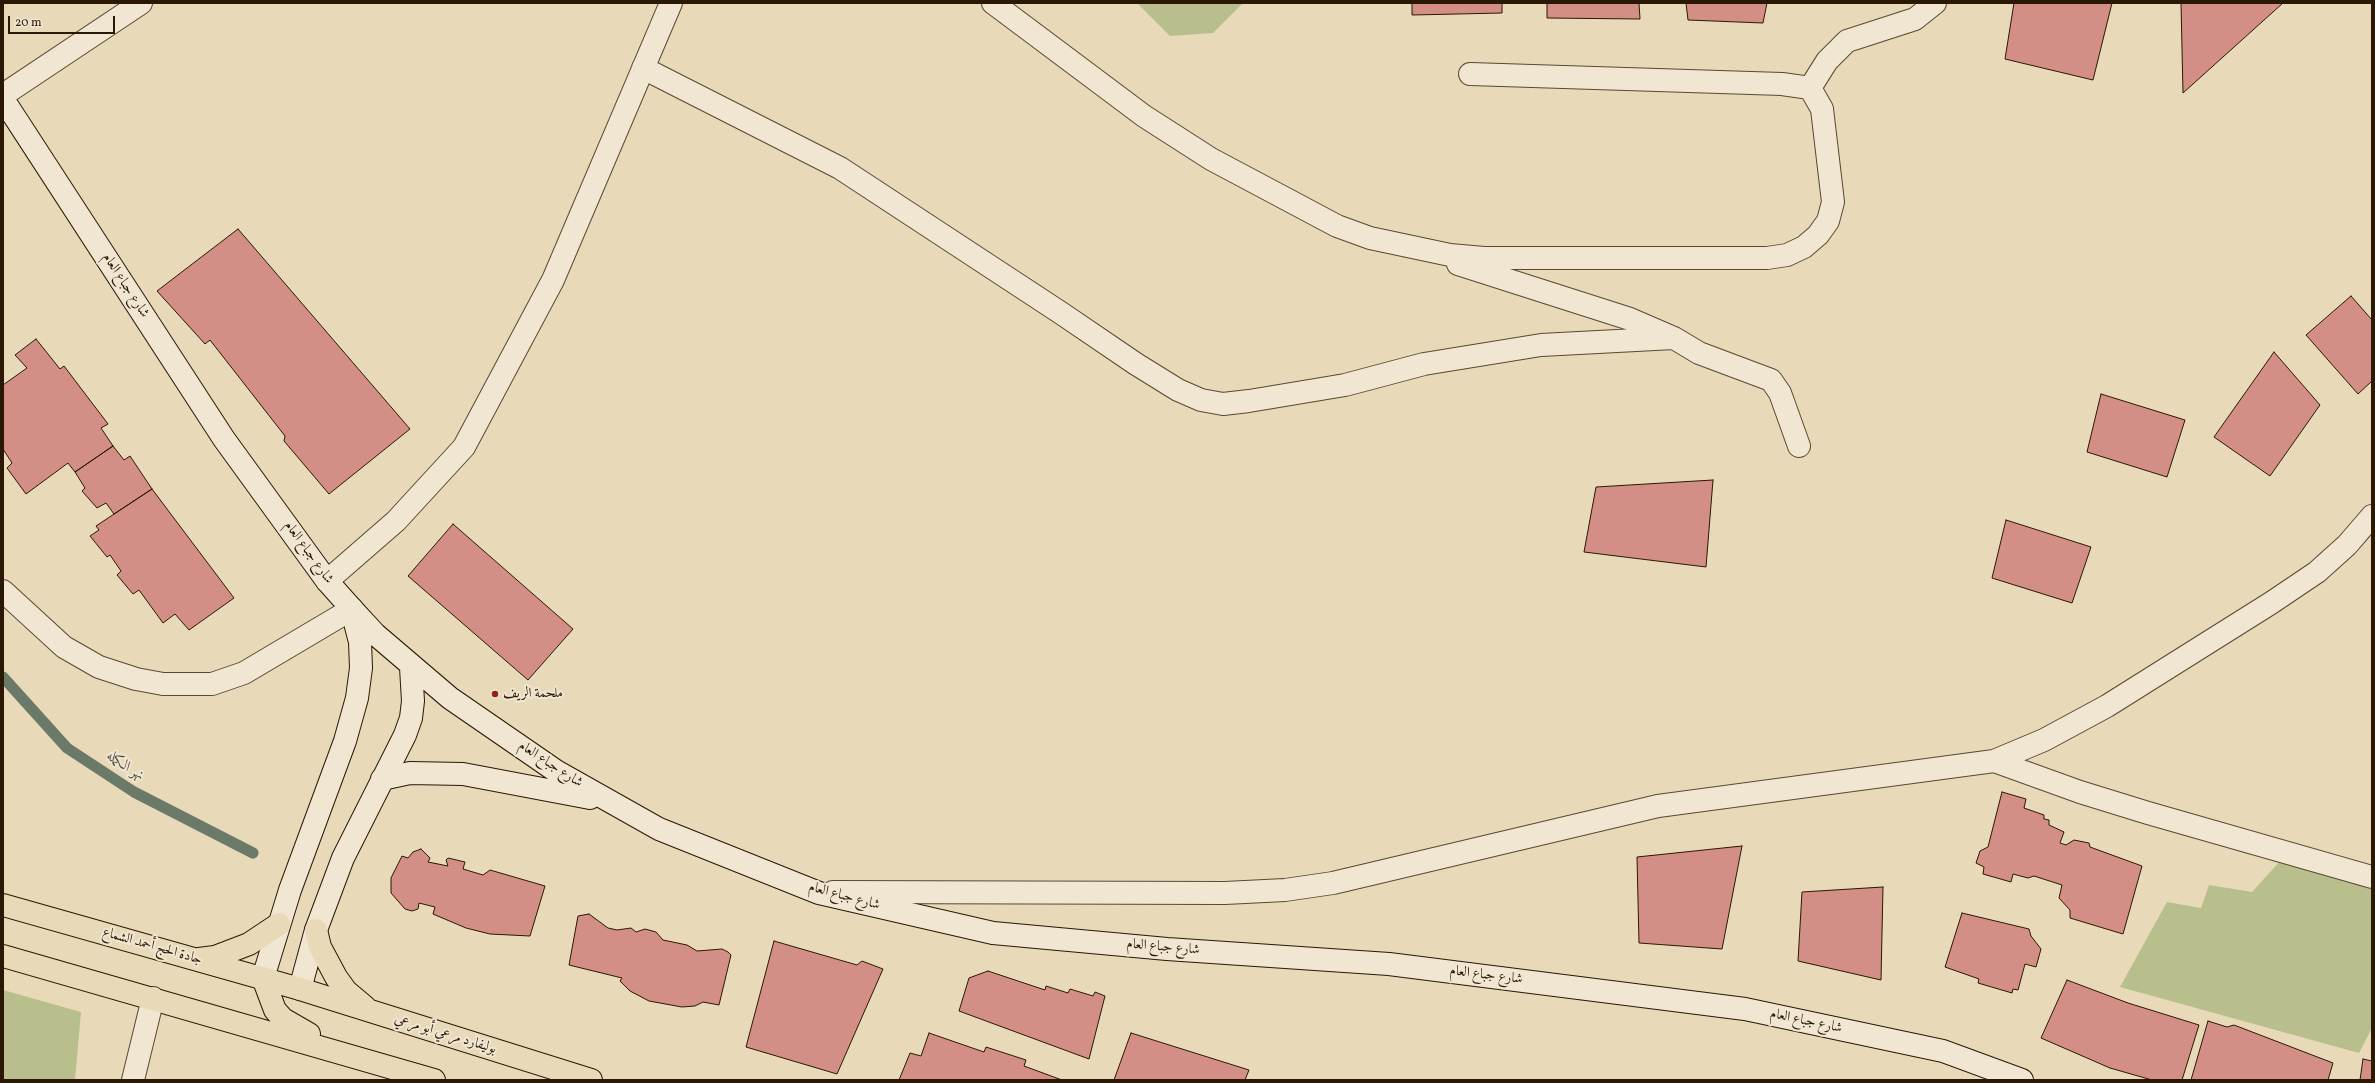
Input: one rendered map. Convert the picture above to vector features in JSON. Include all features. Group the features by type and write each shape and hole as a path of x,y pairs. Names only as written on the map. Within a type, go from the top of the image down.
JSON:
{"main road":[{"name":"جادة الحج أحمد الشماع","path":"3,905 300,989"},
{"path":"197,960 215,957 243,947 265,935 279,924"},
{"path":"316,930 320,947 336,977 346,991 372,1012"},
{"path":"3,956 251,1026 283,1027 349,1056 434,1080"},
{"path":"263,978 271,1002 283,1027"},
{"path":"283,1027 300,989"},
{"name":"بوليفارد مرعي أبو مرعي","path":"300,989 590,1080"}],"street":[{"path":"3,95 142,3"},
{"path":"327,581 396,520 464,447 553,280 672,3"},
{"path":"993,3 1144,116 1211,159 1337,226 1370,238 1406,247 1450,255 1484,258 1767,258 1787,255 1804,247 1818,235 1828,221 1832,202 1822,109 1810,88"},
{"path":"1810,88 1827,61 1847,40 1915,19 1935,3"},
{"path":"643,68 840,168 1061,312 1136,364 1178,390 1201,400 1223,404 1250,402 1345,385 1424,364 1542,345 1674,338"},
{"path":"1470,74 1782,84 1810,88"},
{"name":"شارع جباع العام","path":"3,98 224,439 327,581 352,609 375,634 411,667 450,698 556,771 610,803 659,829 819,893 993,933 1167,950 1389,964 1745,1009 1943,1051 2022,1080"},
{"path":"1406,247 1630,320 1674,338 1704,355 1771,380 1780,393 1798,446"},
{"path":"819,893 1225,893 1285,890 1333,883 1658,806 1994,761 2044,740 2107,706 2271,603 2317,572 2347,545 2372,516"},
{"path":"3,591 64,647 99,667 136,679 163,684 212,684 244,673 352,609 360,642 362,668 357,698 345,741 279,924 263,978"},
{"path":"300,989 316,930 344,858 405,735 413,701 411,667"},
{"path":"1994,761 2140,811 2372,877"},
{"path":"382,779 410,773 463,774 610,803"},
{"path":"133,1080 153,998"}],"green space":[{"path":"1137,3 1243,3 1213,33 1170,36"},
{"path":"2282,859 2372,884 2372,1028 2359,1053 2120,987 2167,902 2201,908 2209,885 2252,892"},
{"path":"3,990 81,1012 75,1080 3,1080"}],"building":[{"path":"1412,3 1502,3 1502,13 1412,15"},
{"path":"1547,3 1639,3 1640,19 1547,18"},
{"path":"1686,3 1767,3 1763,23 1688,20"},
{"path":"2014,3 2112,3 2093,80 2005,59"},
{"path":"2181,3 2283,3 2183,93"},
{"path":"238,229 410,429 329,494 284,441 285,436 210,340 205,344 157,291"},
{"path":"2351,296 2372,320 2372,381 2358,394 2306,335"},
{"path":"36,339 60,369 64,366 108,424 101,428 113,446 75,472 68,463 26,494 7,468 12,463 3,449 3,385 27,368 15,355"},
{"path":"2274,352 2320,405 2270,476 2214,437"},
{"path":"2101,394 2185,420 2167,477 2087,452"},
{"path":"113,446 124,460 130,456 152,489 114,514 106,503 97,508 82,491 85,488 75,472"},
{"path":"1713,480 1706,567 1584,552 1596,487"},
{"path":"152,489 234,598 189,630 175,614 163,623 139,590 133,594 117,575 121,571 110,555 107,557 90,536 99,530 96,526"},
{"path":"2006,520 2091,547 2072,603 1992,578"},
{"path":"453,524 573,629 528,680 408,576"},
{"path":"2002,792 2026,799 2024,808 2044,815 2044,819 2049,820 2049,825 2064,832 2060,843 2066,845 2074,840 2089,843 2090,847 2142,866 2123,934 2070,918 2070,910 2059,898 2062,885 2034,876 2028,878 2013,874 2011,882 1983,874 1984,867 1976,863 1980,851 1988,847"},
{"path":"1742,846 1722,949 1639,943 1637,857"},
{"path":"421,849 430,858 428,862 448,866 446,860 448,858 465,862 463,869 483,875 490,870 545,886 530,936 490,934 466,928 433,914 435,907 419,903 418,909 412,911 405,909 391,893 391,878 402,856 408,858 413,852"},
{"path":"1883,887 1881,980 1798,961 1802,892"},
{"path":"1962,913 2029,929 2031,936 2041,949 2036,967 2025,964 2018,990 2013,989 2012,993 1978,983 1979,979 1945,967"},
{"path":"589,914 608,928 617,930 631,928 636,932 645,929 656,932 663,940 687,945 697,951 722,949 728,952 731,955 719,1005 703,1002 695,1006 682,1007 649,1001 630,991 620,981 622,978 569,965 578,916"},
{"path":"774,941 857,965 862,961 883,969 837,1074 746,1047"},
{"path":"988,971 1045,990 1046,986 1068,993 1070,989 1093,996 1095,992 1105,996 1089,1059 959,1011 969,978"},
{"path":"2067,980 2128,1003 2199,1025 2182,1080 2152,1080 2110,1068 2041,1038"},
{"path":"2208,1021 2227,1027 2234,1025 2333,1063 2328,1080 2191,1080"},
{"path":"929,1033 984,1052 986,1047 1026,1060 1024,1066 1062,1080 899,1080 910,1053 921,1056"},
{"path":"1131,1033 1249,1070 1245,1080 1114,1080"},
{"path":"2363,1059 2372,1061 2372,1080 2360,1080"}],"waterway":[{"name":"نهر الكمله","path":"3,677 67,748 134,792 253,853"}],"place":[{"name":"ملحمة الريف","path":"495,694"}]}
